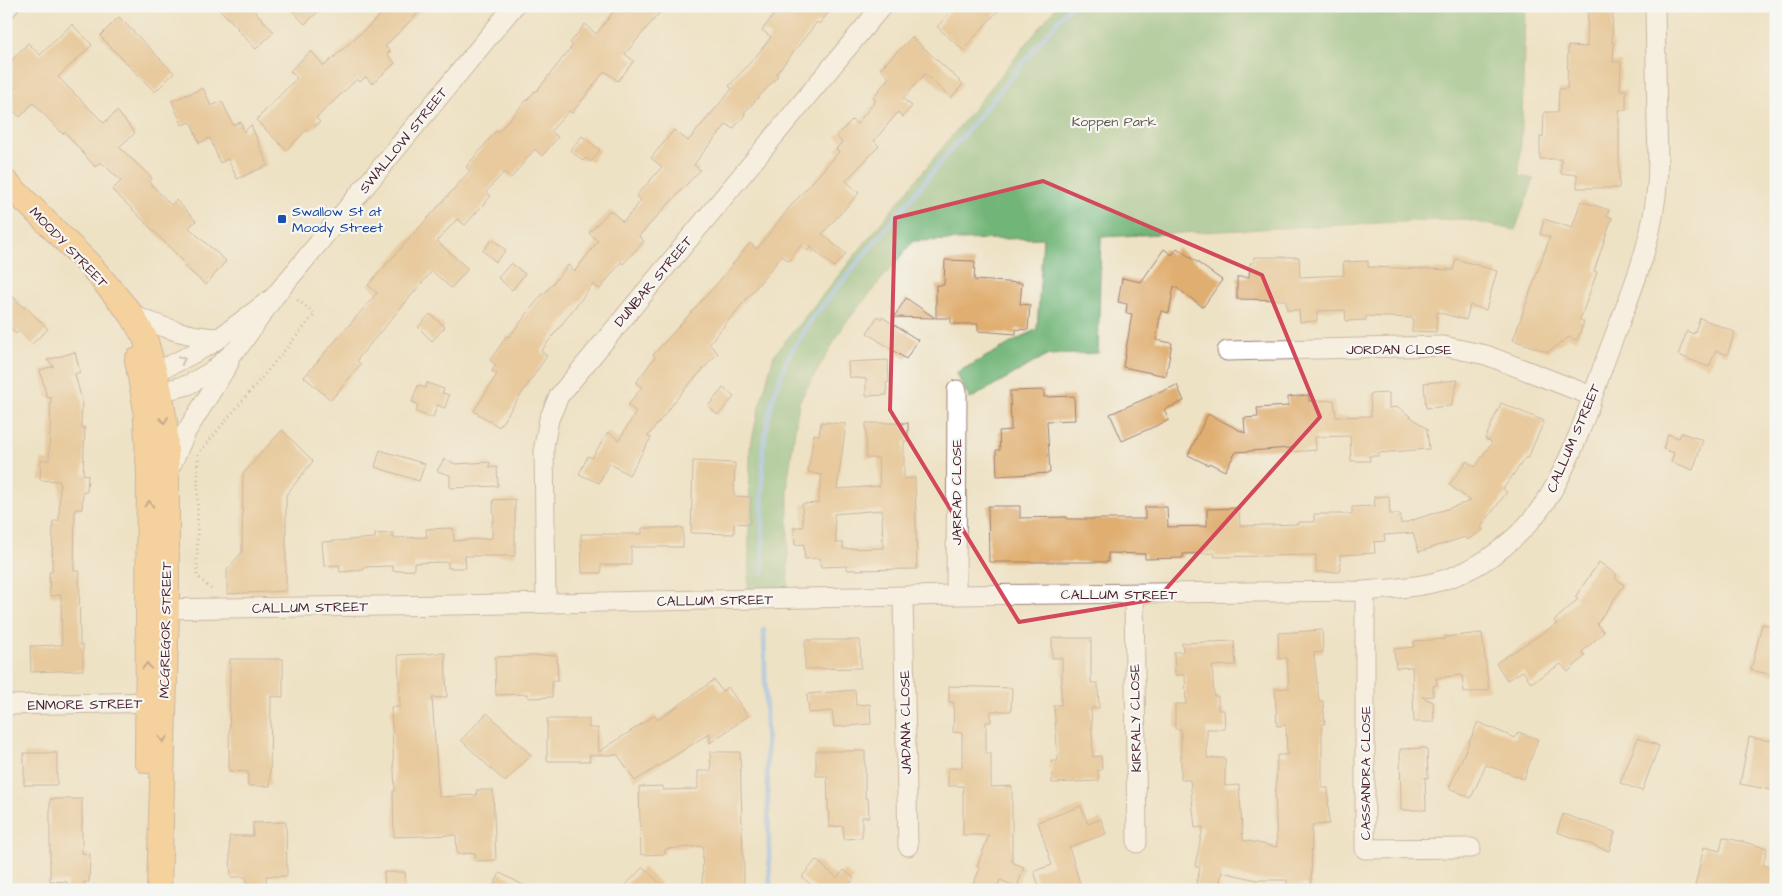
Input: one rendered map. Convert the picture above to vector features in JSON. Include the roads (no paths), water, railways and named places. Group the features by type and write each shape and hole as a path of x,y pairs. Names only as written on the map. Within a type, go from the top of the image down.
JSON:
{"main road":[{"name":"MOODY STREET","path":"6,182 89,264 132,315 145,338 152,383"},
{"name":"MOODY STREET","path":"111,291 152,383"},
{"name":"MCGREGOR STREET","path":"149,890 157,609 167,474 165,422 152,383"},
{"name":"MCGREGOR STREET","path":"152,383 146,420 157,609"},
{"name":"MCGREGOR STREET","path":"155,702 159,890"}],"street":[{"path":"6,9 10,6"},
{"name":"SWALLOW STREET","path":"152,383 188,384 200,379 239,347 278,292 514,6"},
{"name":"DUNBAR STREET","path":"546,603 544,446 549,419 560,396 882,6"},
{"name":"CALLUM STREET","path":"157,609 956,595 1364,591 1433,583 1452,577 1489,558 1513,539 1536,515 1556,485 1638,273 1656,202 1658,173 1655,6"},
{"name":"SWALLOW STREET","path":"152,383 220,338 278,292"},
{"path":"132,315 182,334 220,338"},
{"name":"JORDAN CLOSE","path":"1227,351 1443,346 1486,355 1592,396"},
{"path":"167,474 177,449 193,420 239,347"},
{"name":"JARRAD CLOSE","path":"956,595 957,390"},
{"name":"CASSANDRA CLOSE","path":"1364,591 1365,849 1471,848"},
{"name":"KIRRALY CLOSE","path":"1134,594 1136,843"},
{"name":"JADANA CLOSE","path":"903,597 908,846"},
{"name":"ENMORE STREET","path":"6,705 155,702"}],"waterway":[{"path":"763,573 763,447 771,404 786,361 813,317 1070,6"},
{"path":"764,630 770,890"}],"place":[{"name":"Swallow St at Moody Street","path":"282,219"}],"park label":[{"name":"Koppen Park","path":"1114,121"}]}
